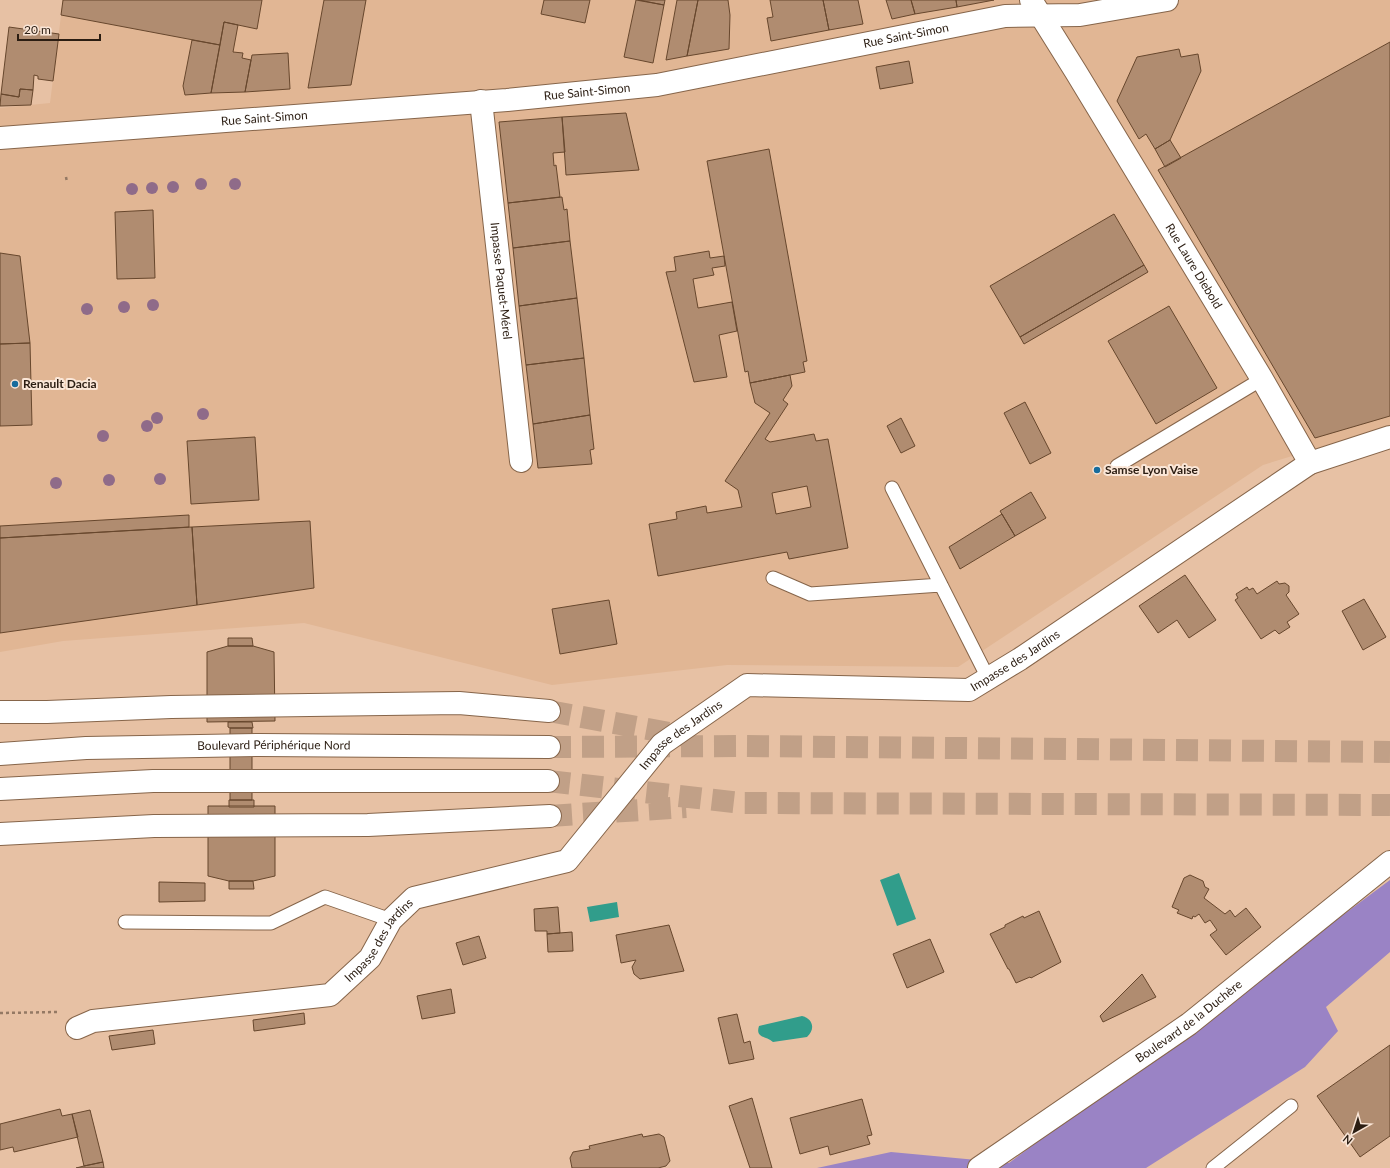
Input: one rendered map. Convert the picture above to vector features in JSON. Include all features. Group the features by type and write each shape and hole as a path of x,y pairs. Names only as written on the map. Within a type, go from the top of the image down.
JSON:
{"main road":[{"name":"Rue Saint-Simon","path":"0,138 481,101 657,85 1005,16 1036,8 1080,15 1167,0"},
{"name":"Rue Laure Diebold","path":"1036,8 1262,379 1310,463"},
{"name":"Impasse Paquet-Mérel","path":"481,101 521,460"},
{"path":"1310,463 1390,437"},
{"name":"Impasse des Jardins","path":"85,1025 330,994 370,958 391,920 414,898 568,861 662,744 747,685 969,690 1020,659 1310,463"},
{"path":"0,712 47,712 171,707 459,703 549,711"},
{"path":"0,718 47,712"},
{"name":"Boulevard Périphérique Nord","path":"0,754 86,748 252,746 549,746"},
{"path":"0,789 153,781 548,781"},
{"path":"0,834 154,826 368,825 550,816"},
{"name":"Boulevard de la Duchère","path":"978,1168 1189,1024 1390,862"}],"lane":[{"path":"1117,466 1262,379"},
{"path":"892,488 988,678"},
{"path":"773,578 810,594 941,585"},
{"path":"125,922 271,923 325,897 391,920"},
{"path":"1213,1168 1291,1106"}],"path":[{"path":"66,177 67,182"},
{"path":"0,1012 68,1012 85,1025"}],"shaded area":[{"path":"63,0 1390,0 1390,426 1263,465 958,667 727,665 552,685 304,623 63,641 0,652 0,108 50,103"},
{"path":"1390,880 1390,952 1326,1007 1338,1031 1305,1067 1146,1168 817,1168 891,1152 1009,1163"}],"water":[{"path":"899,873 916,919 897,926 880,880"},
{"path":"617,902 619,917 590,922 587,907"},
{"path":"802,1016 806,1017 812,1025 810,1034 807,1037 773,1042 759,1033 759,1026"}],"building":[{"path":"63,0 262,0 257,29 224,22 220,45 61,15"},
{"path":"324,0 366,0 351,85 308,88"},
{"path":"544,0 590,0 585,23 541,14"},
{"path":"636,0 664,5 653,63 624,57"},
{"path":"639,0 665,0 664,5"},
{"path":"677,0 698,0 687,56 666,60"},
{"path":"698,0 728,0 730,15 729,49 687,56"},
{"path":"770,0 823,0 829,30 771,41 767,18 773,17"},
{"path":"823,0 858,0 863,24 829,30"},
{"path":"886,0 911,0 915,14 892,19"},
{"path":"911,0 956,0 957,7 915,14"},
{"path":"956,0 994,0 957,7"},
{"path":"224,22 238,25 233,52 243,53 242,58 251,60 245,92 211,93"},
{"path":"9,27 59,34 53,81 38,79 38,76 34,75 33,90 20,89 19,97 1,94"},
{"path":"192,40 220,45 211,93 185,95 183,86"},
{"path":"1390,42 1390,416 1315,438 1158,170"},
{"path":"1179,49 1181,57 1198,54 1201,71 1170,140 1155,149 1146,134 1139,139 1117,101 1137,57"},
{"path":"288,53 290,89 245,92 252,55"},
{"path":"909,61 913,83 880,89 876,67"},
{"path":"20,89 33,90 31,105 0,106 1,94 19,97"},
{"path":"626,113 639,170 566,175 562,117"},
{"path":"562,117 565,152 553,153 560,197 508,203 499,122"},
{"path":"1170,140 1181,158 1165,167 1155,149"},
{"path":"769,149 807,361 803,362 805,372 750,383 748,371 745,372 707,161"},
{"path":"562,197 564,210 567,209 570,241 513,248 508,203"},
{"path":"153,210 155,278 117,279 115,212"},
{"path":"1114,214 1144,265 1020,337 990,286"},
{"path":"570,241 577,298 519,306 513,248"},
{"path":"709,251 710,258 724,256 725,266 712,268 714,275 693,279 698,308 732,302 737,331 719,335 727,377 694,382 666,272 676,271 674,257"},
{"path":"0,253 20,256 30,343 0,344"},
{"path":"1144,265 1148,272 1024,344 1020,337"},
{"path":"577,298 584,358 526,365 519,306"},
{"path":"1169,306 1217,388 1156,424 1108,341"},
{"name":"Renault Dacia","path":"30,343 32,425 0,426 0,344"},
{"path":"584,358 590,415 533,424 526,365"},
{"path":"790,375 792,386 783,400 788,404 765,439 770,442 814,434 816,441 828,439 848,548 789,559 787,552 658,576 649,524 677,519 676,512 706,506 707,513 742,507 738,490 725,481 770,413 755,403 750,383","holes":["807,486 811,507 776,514 772,493"]},
{"path":"1025,402 1051,453 1030,464 1004,413"},
{"path":"590,415 594,449 590,450 592,464 538,468 533,424"},
{"path":"901,418 915,446 901,453 887,426"},
{"path":"255,437 259,500 191,504 187,441"},
{"path":"1031,492 1046,518 1015,536 1000,511"},
{"path":"1002,514 1015,536 960,569 949,547"},
{"path":"189,515 189,527 0,538 0,526"},
{"path":"310,521 314,588 197,605 192,527"},
{"path":"192,527 197,605 0,633 0,538"},
{"path":"1185,575 1216,620 1189,638 1177,620 1158,633 1139,606"},
{"path":"1277,581 1279,584 1285,583 1289,586 1289,592 1286,595 1299,614 1287,622 1290,627 1279,634 1275,630 1261,639 1235,600 1238,598 1236,594 1247,587 1249,590 1253,588 1257,594"},
{"path":"1364,599 1386,637 1363,650 1342,611"},
{"path":"609,600 617,644 560,654 552,609"},
{"path":"228,638 252,638 253,646 228,646"},
{"path":"228,646 253,646 274,652 275,721 207,722 207,652"},
{"path":"228,722 252,722 253,728 230,728 228,727"},
{"path":"230,728 252,728 252,800 230,800"},
{"path":"229,800 254,800 254,807 229,807"},
{"path":"208,806 275,806 275,876 253,881 229,881 208,876"},
{"path":"1190,875 1203,881 1205,887 1209,889 1204,898 1225,914 1230,910 1235,917 1246,908 1261,927 1226,955 1210,935 1217,930 1210,920 1205,923 1199,914 1195,917 1193,916 1192,919 1177,913 1179,910 1172,907 1184,878"},
{"path":"229,881 253,881 254,889 229,889"},
{"path":"159,882 205,883 205,901 159,902"},
{"path":"558,907 560,933 547,934 547,931 535,931 534,909"},
{"path":"1039,911 1061,962 1031,978 1030,977 1016,983 990,934 1023,916 1024,918"},
{"path":"669,925 684,971 640,979 634,974 632,967 636,960 621,963 616,935"},
{"path":"572,932 573,951 548,952 547,934"},
{"path":"479,936 486,958 463,965 456,943"},
{"path":"930,939 944,972 907,988 893,954"},
{"path":"1142,974 1156,997 1103,1022 1100,1016"},
{"path":"451,989 455,1013 422,1019 417,996"},
{"path":"304,1013 305,1024 254,1031 253,1020"},
{"path":"737,1014 744,1043 750,1041 754,1059 729,1064 718,1018"},
{"path":"153,1030 155,1044 112,1050 109,1036"},
{"path":"1390,1045 1390,1136 1360,1157 1317,1096"},
{"path":"752,1098 772,1168 750,1168 729,1106"},
{"path":"862,1099 872,1135 867,1136 870,1144 830,1155 828,1146 800,1154 790,1118"},
{"path":"60,1109 62,1116 72,1114 78,1137 14,1152 13,1147 0,1150 0,1124"},
{"path":"90,1110 103,1162 84,1166 72,1114"},
{"path":"642,1134 643,1137 659,1134 664,1137 670,1161 666,1166 658,1168 572,1168 570,1158 573,1152 590,1149 589,1146"},
{"path":"103,1162 104,1168 76,1168 84,1166"}],"tunnel":[{"path":"549,711 686,736"},
{"path":"549,747 740,746 1390,752"},
{"path":"548,781 741,803 1390,805"},
{"path":"550,816 686,807"}],"place":[{"name":"Renault Dacia","path":"15,384"},
{"name":"Samse Lyon Vaise","path":"1097,470"}]}
